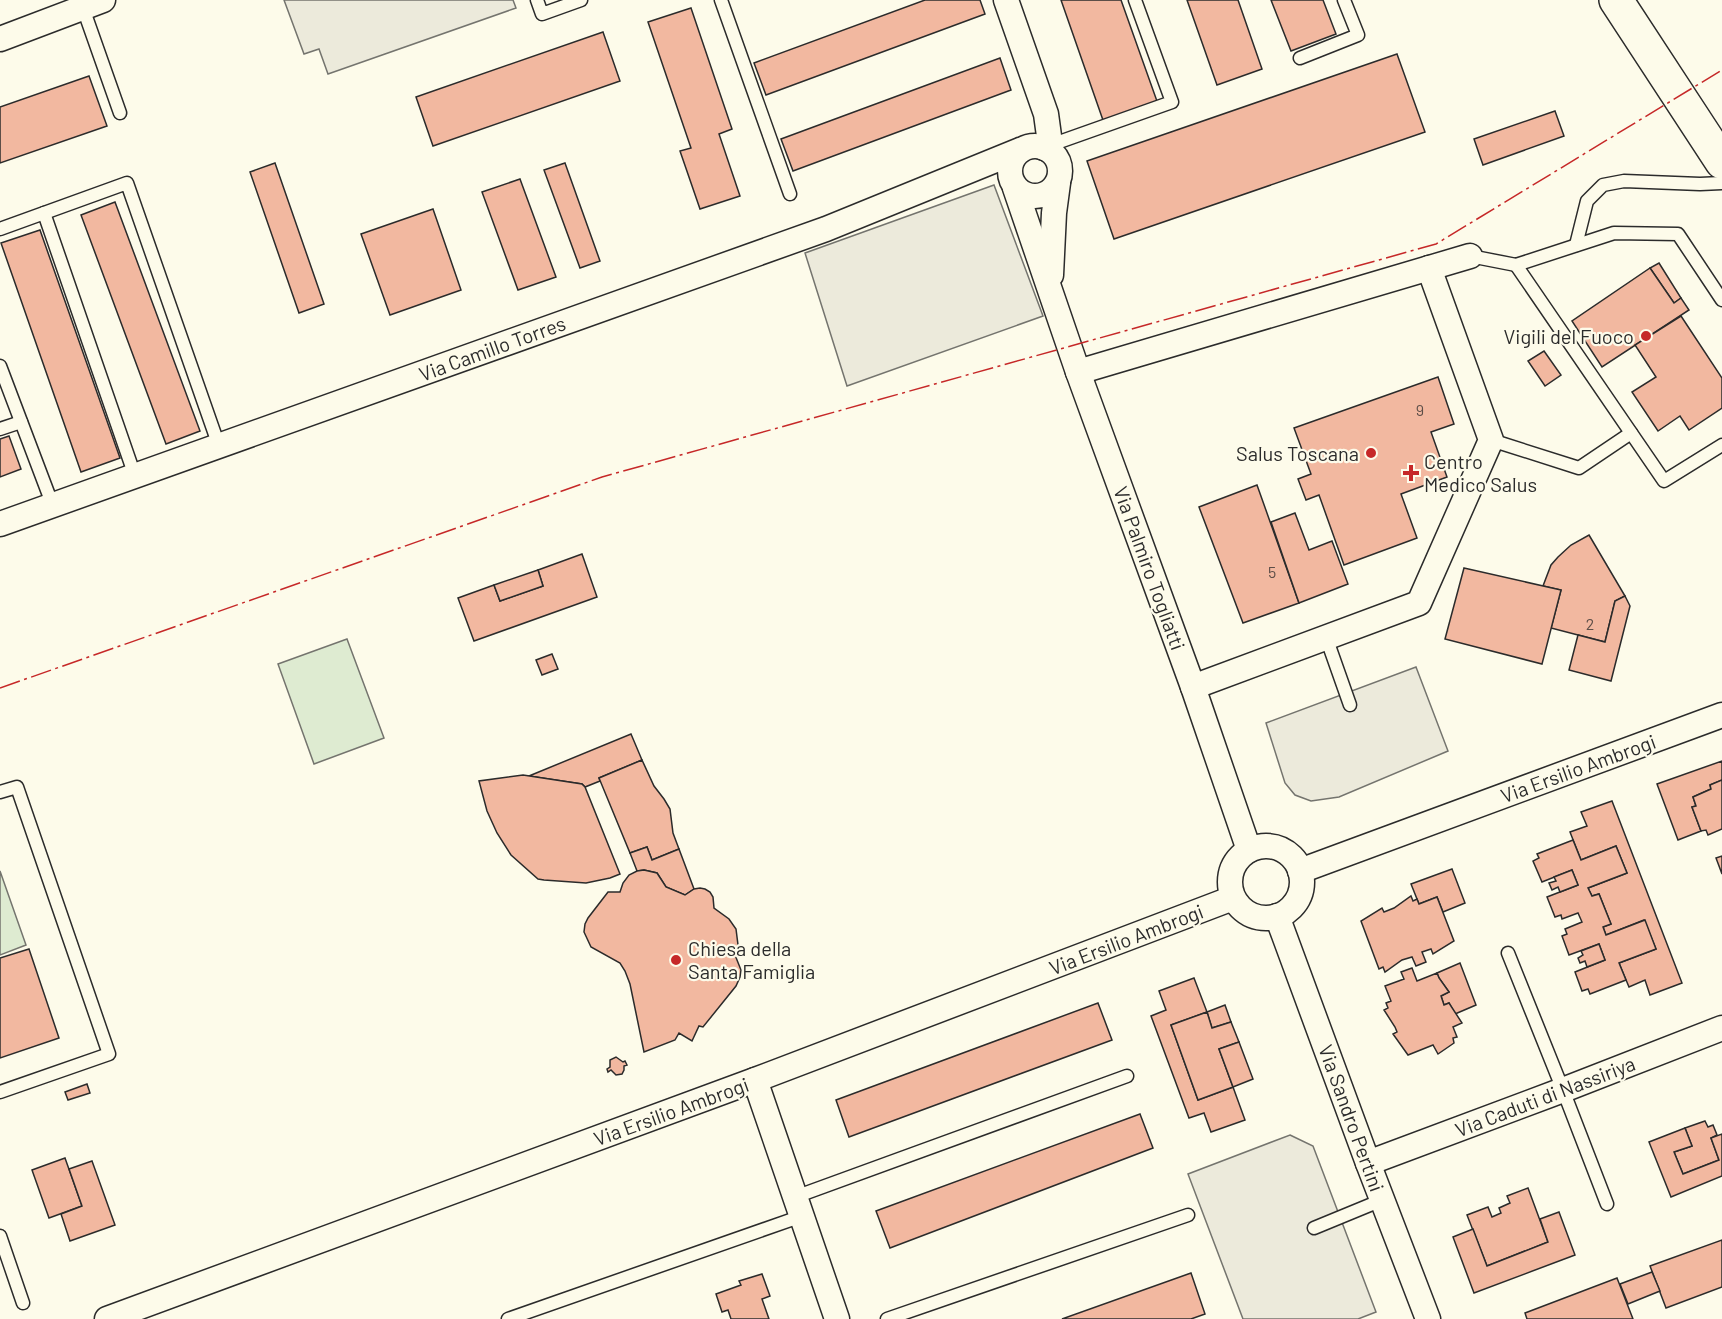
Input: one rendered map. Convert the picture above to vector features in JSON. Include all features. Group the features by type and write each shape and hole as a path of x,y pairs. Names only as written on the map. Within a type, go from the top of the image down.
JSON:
{"main road":[{"path":"1616,0 1722,162"}],"street":[{"path":"1005,0 1046,114 1049,136 1044,148"},
{"path":"0,39 93,4"},
{"path":"981,166 1013,183 1022,193 1038,196 1046,194 1058,183 1060,174 1057,158 1044,148 1036,146 1020,150 1010,164 1013,183"},
{"name":"Via Camillo Torres","path":"0,524 825,229 1020,150"},
{"name":"Via Palmiro Togliatti","path":"1013,183 1249,850"},
{"name":"Via Palmiro Togliatti","path":"1050,287 1058,183"},
{"path":"1078,372 1470,256"},
{"path":"1193,687 1419,603 1491,440 1429,268"},
{"name":"Via Ersilio Ambrogi","path":"1300,871 1722,715"},
{"path":"1273,847 1285,852 1294,860 1300,871 1302,882 1295,903 1287,911 1277,916 1257,917 1247,913 1233,898 1230,877 1233,866 1249,850 1273,847"},
{"name":"Via Ersilio Ambrogi","path":"107,1319 755,1080 1233,898"},
{"name":"Via Sandro Pertini","path":"1277,916 1428,1319"},
{"name":"Via Caduti di Nassiriya","path":"1368,1163 1722,1028"},
{"path":"755,1080 837,1319"}],"lane":[{"path":"537,0 542,14 581,0"},
{"path":"721,0 790,194"},
{"path":"1044,148 1172,102 1135,0"},
{"path":"1300,58 1358,35 1344,0"},
{"path":"93,4 120,113"},
{"path":"1576,245 1587,201 1603,185 1624,181 1722,183"},
{"path":"0,229 127,183 219,446"},
{"path":"44,213 135,476"},
{"path":"1470,256 1516,265 1614,233 1677,234 1722,300"},
{"path":"1516,265 1664,482 1722,445"},
{"path":"0,366 53,506"},
{"path":"0,429 21,422"},
{"path":"1491,440 1579,468 1631,433"},
{"path":"1326,637 1350,705"},
{"path":"0,792 17,787 110,1054 0,1092"},
{"path":"1508,953 1607,1204"},
{"path":"508,1319 799,1207 1126,1076"},
{"path":"1314,1228 1382,1200"},
{"path":"887,1319 1188,1215"},
{"path":"0,1236 23,1303"}],"green space":[{"path":"347,639 384,738 314,764 278,664"},
{"path":"0,871 26,945 0,955"}],"shaded area":[{"path":"284,0 513,0 516,8 328,74 319,49 304,54"},
{"path":"994,185 1043,316 847,386 805,253"},
{"path":"1416,667 1448,751 1339,797 1311,801 1295,795 1285,783 1266,723"},
{"path":"1290,1135 1313,1146 1376,1312 1358,1319 1243,1319 1188,1174"}],"building":[{"path":"925,0 980,0 985,14 766,95 754,63"},
{"path":"1061,0 1121,0 1158,104 1104,123"},
{"path":"1187,0 1238,0 1262,69 1217,85"},
{"path":"1271,0 1323,0 1336,34 1291,51"},
{"path":"691,8 732,129 719,134 740,196 700,209 680,151 691,148 648,22"},
{"path":"603,32 620,81 433,146 416,97"},
{"path":"1397,54 1425,132 1114,239 1087,161"},
{"path":"1000,58 1011,90 793,171 781,139"},
{"path":"89,76 107,126 0,163 0,107"},
{"path":"1555,111 1564,136 1483,165 1474,139"},
{"path":"275,163 324,304 299,313 250,172"},
{"path":"565,163 600,261 580,268 544,170"},
{"path":"520,179 556,277 518,290 482,192"},
{"path":"115,202 200,431 166,444 81,215"},
{"path":"433,209 461,290 390,315 361,234"},
{"path":"40,230 120,458 81,472 1,243"},
{"path":"1659,263 1681,298 1674,303 1650,268"},
{"path":"1650,268 1674,303 1681,298 1689,310 1602,367 1572,321"},
{"path":"1681,316 1722,378 1722,408 1689,430 1680,416 1658,431 1632,392 1656,377 1635,345"},
{"path":"1544,351 1561,375 1545,386 1528,361"},
{"name":"Salus Toscana","path":"1438,377 1454,424 1431,432 1447,477 1401,494 1417,538 1344,565 1319,495 1306,500 1298,479 1311,474 1294,428"},
{"path":"9,436 21,469 0,477 0,439"},
{"path":"1257,485 1299,603 1243,623 1199,507"},
{"path":"1295,513 1309,550 1332,541 1348,584 1299,603 1271,522"},
{"path":"1589,535 1625,596 1615,601 1605,642 1551,628 1561,590 1543,586 1551,565 1558,557 1571,545"},
{"path":"582,554 597,597 474,641 458,598 494,585 500,601 543,586 538,570"},
{"path":"1464,568 1561,590 1542,664 1445,639"},
{"path":"538,570 543,586 500,601 494,585"},
{"path":"1625,596 1630,606 1611,681 1569,670 1578,635 1605,642 1615,601"},
{"path":"552,654 558,669 542,675 536,660"},
{"path":"631,734 642,760 599,778 600,781 585,787 582,784 529,776"},
{"path":"642,760 654,786 670,809 673,833 679,849 652,860 647,847 630,853 599,778"},
{"path":"1722,761 1722,780 1710,785 1711,789 1693,797 1696,806 1692,807 1701,831 1678,840 1657,784"},
{"path":"523,775 582,784 585,787 620,874 586,883 538,879 511,855 487,811 479,781"},
{"path":"1722,780 1722,829 1708,835 1706,830 1701,831 1692,807 1696,806 1693,797 1711,789 1710,785"},
{"path":"1612,801 1682,983 1650,995 1645,980 1629,987 1619,963 1656,949 1644,920 1606,935 1603,927 1611,924 1599,894 1592,896 1588,888 1627,873 1616,846 1581,860 1570,832 1587,826 1581,812"},
{"path":"1573,840 1581,860 1616,846 1627,873 1588,888 1592,896 1599,894 1611,924 1603,927 1606,935 1645,920 1656,949 1619,963 1626,980 1590,994 1588,989 1582,991 1575,972 1605,960 1599,944 1569,955 1562,936 1567,934 1565,929 1582,922 1578,913 1562,919 1561,915 1555,917 1547,897 1578,885 1572,870 1542,882 1533,861 1539,858 1537,854"},
{"path":"647,847 652,860 679,849 694,889 685,895 666,887 657,873 637,871 630,853"},
{"path":"1722,856 1722,874 1716,858"},
{"path":"1452,869 1465,903 1443,912 1437,897 1419,904 1411,884"},
{"name":"Chiesa della Santa Famiglia","path":"644,870 657,873 666,887 685,895 700,888 710,892 714,908 729,919 736,929 738,945 735,955 741,970 736,986 703,1027 699,1026 692,1041 679,1033 675,1040 644,1052 630,984 625,971 620,963 591,947 584,932 588,918 608,892 620,892 629,875"},
{"path":"1572,870 1578,885 1560,892 1558,887 1552,890 1549,883 1556,881 1554,877"},
{"path":"1411,896 1413,901 1417,899 1419,904 1437,897 1454,941 1433,954 1431,949 1422,952 1426,962 1416,966 1412,957 1402,960 1385,972 1383,967 1379,969 1361,921 1382,908 1384,912 1394,908"},
{"path":"1599,944 1605,960 1587,967 1585,961 1580,963 1578,958 1583,955 1581,951"},
{"path":"29,949 59,1038 0,1058 0,958"},
{"path":"1460,963 1476,1005 1455,1014 1449,1003 1444,1005 1441,996 1449,992 1437,973"},
{"path":"1412,968 1417,981 1437,973 1449,992 1441,996 1444,1005 1449,1003 1462,1023 1453,1027 1457,1037 1453,1038 1454,1043 1438,1054 1433,1045 1408,1055 1393,1034 1397,1032 1384,1010 1388,1008 1386,1003 1391,1001 1385,986 1404,979 1401,972"},
{"path":"1194,978 1207,1012 1171,1025 1198,1100 1233,1087 1245,1120 1211,1132 1204,1113 1189,1118 1151,1016 1166,1010 1159,991"},
{"path":"1098,1003 1112,1040 849,1137 836,1100"},
{"path":"1225,1005 1231,1022 1212,1028 1207,1012"},
{"path":"1207,1012 1212,1028 1231,1022 1239,1042 1219,1049 1233,1087 1198,1100 1171,1025"},
{"path":"1239,1042 1253,1079 1233,1087 1219,1049"},
{"path":"616,1057 625,1061 627,1065 624,1066 622,1074 616,1075 611,1070 608,1072 610,1060"},
{"path":"87,1084 90,1093 68,1100 65,1092"},
{"path":"1140,1114 1153,1148 890,1248 876,1211"},
{"path":"1705,1121 1708,1127 1713,1125 1717,1135 1711,1138 1719,1160 1683,1174 1674,1152 1692,1146 1685,1128"},
{"path":"1685,1128 1692,1146 1674,1152 1683,1174 1719,1160 1711,1138 1722,1134 1722,1176 1671,1197 1649,1142"},
{"path":"65,1158 82,1206 49,1218 32,1170"},
{"path":"92,1161 115,1225 70,1241 61,1214 82,1206 69,1169"},
{"path":"1528,1188 1548,1242 1487,1266 1467,1215 1488,1207 1492,1217 1501,1213 1499,1208 1510,1203 1507,1196"},
{"path":"1559,1212 1575,1255 1474,1293 1453,1237 1473,1229 1487,1266 1548,1242 1540,1219"},
{"path":"1722,1240 1722,1287 1666,1308 1650,1266"},
{"path":"1652,1272 1660,1291 1628,1304 1620,1284"},
{"path":"1191,1273 1205,1314 1191,1319 1062,1319"},
{"path":"762,1274 770,1296 762,1299 769,1319 731,1319 728,1310 722,1312 716,1294 741,1285 739,1281"},
{"path":"1617,1278 1633,1319 1527,1319 1525,1313"}],"power":[{"path":"0,688 602,477 1436,244 1722,70"}],"place":[{"name":"Vigili del Fuoco","path":"1646,336"},
{"name":"Salus Toscana","path":"1371,453"},
{"name":"Centro Medico Salus","path":"1411,473"},
{"name":"Chiesa della Santa Famiglia","path":"676,960"}]}
